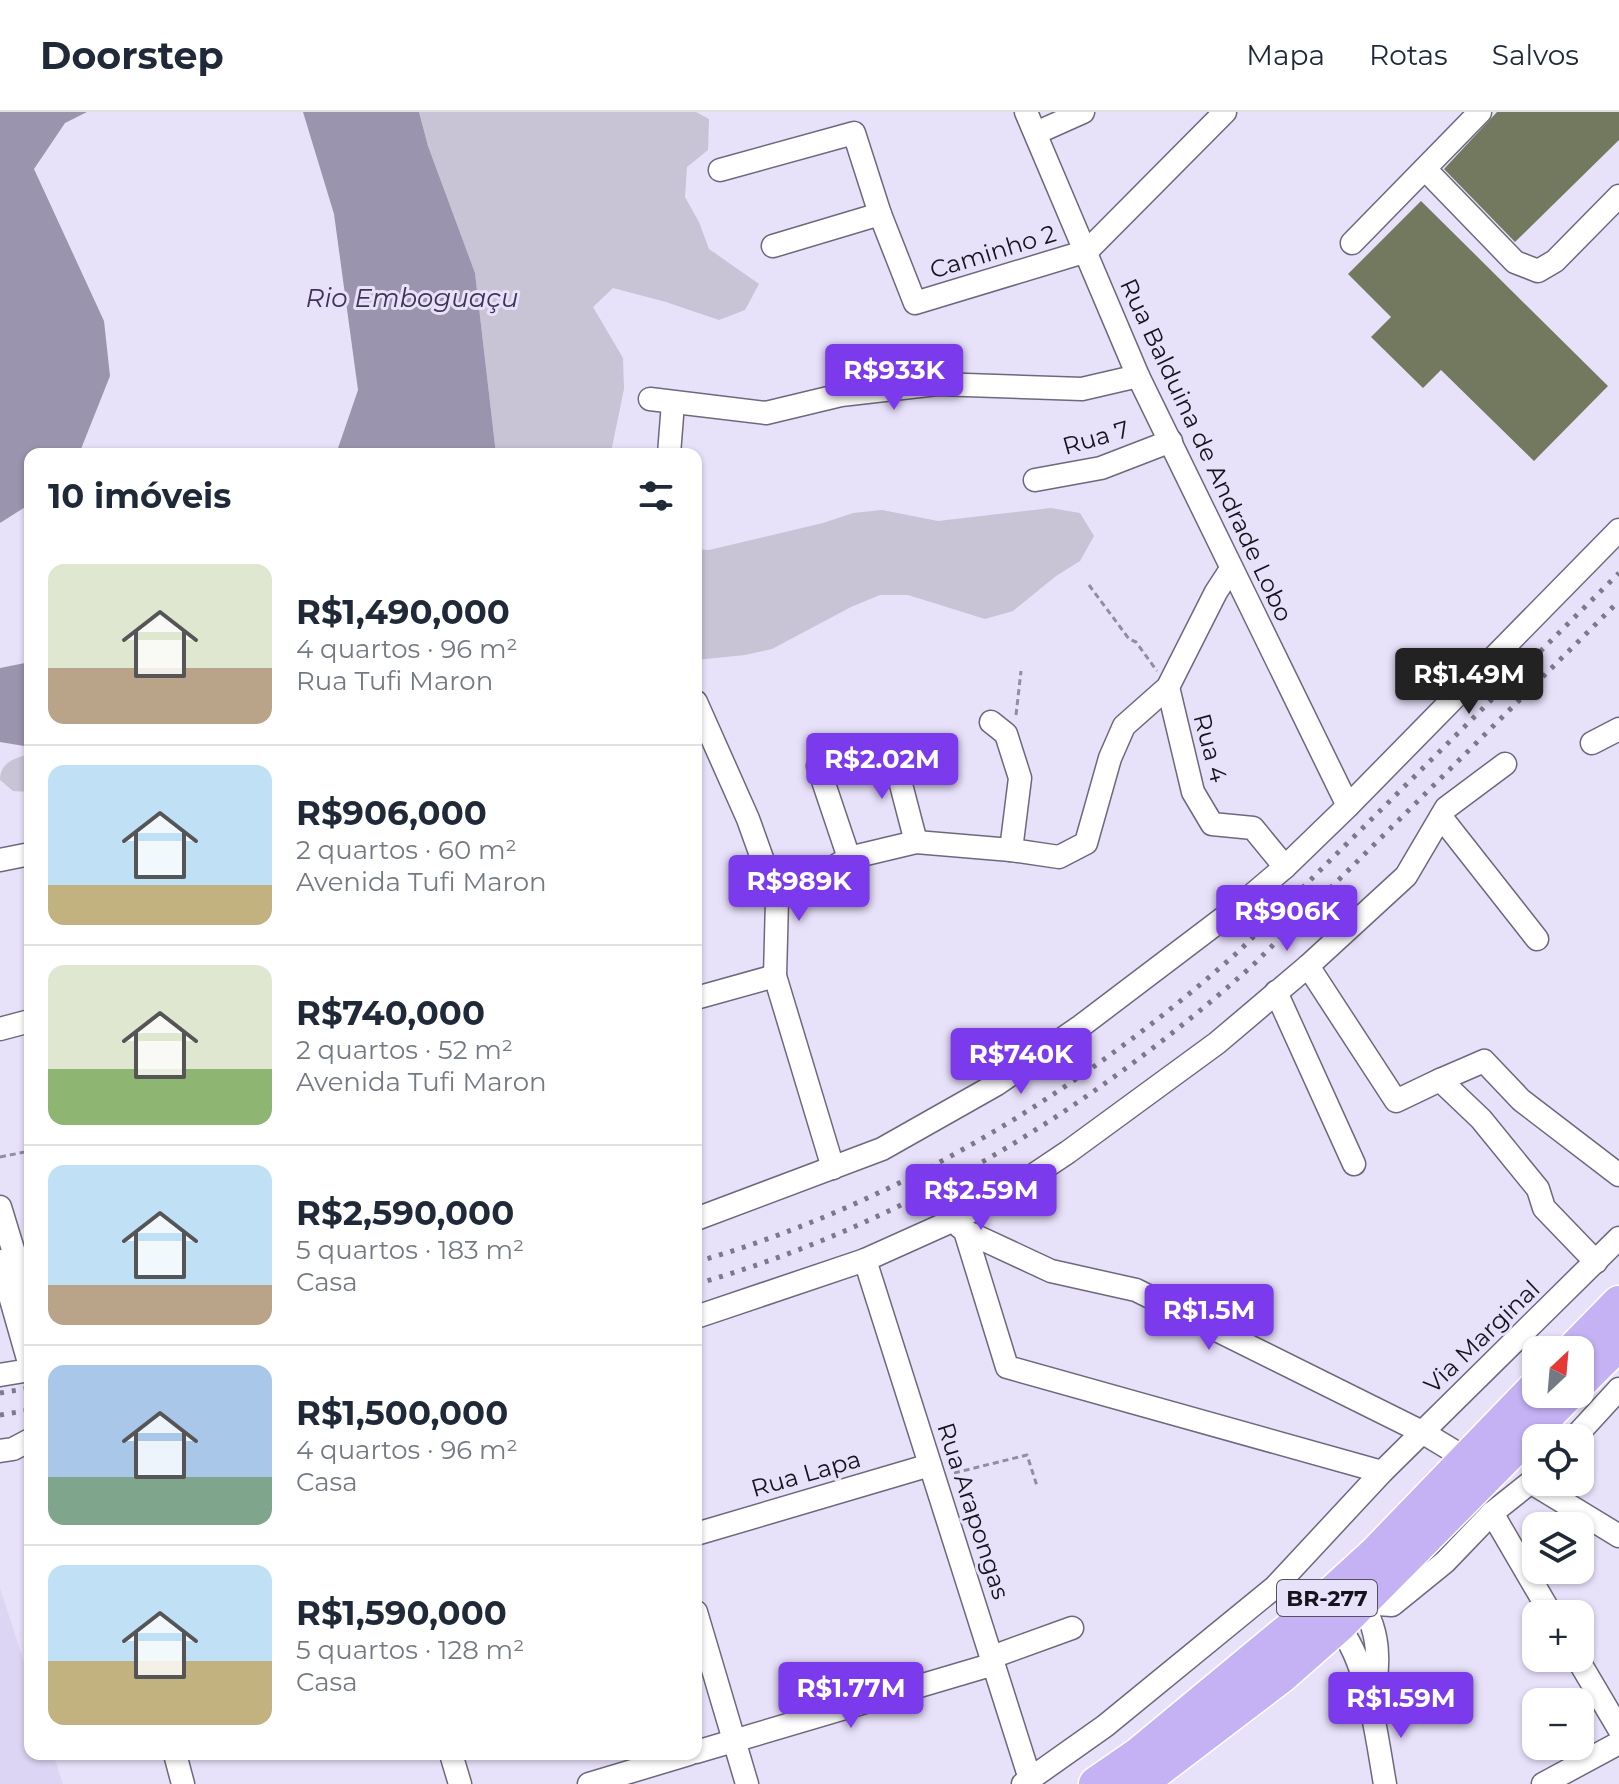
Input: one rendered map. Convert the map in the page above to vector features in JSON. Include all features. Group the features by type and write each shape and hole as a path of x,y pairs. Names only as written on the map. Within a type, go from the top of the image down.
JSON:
{"highway":[{"path":"1587,1336 1619,1303"},
{"path":"1594,1368 1619,1343"},
{"name":"BR-277","path":"1139,1784 1281,1676 1341,1604 1376,1553 1522,1401"},
{"name":"BR-277","path":"1096,1784 1341,1604 1553,1408"}],"street":[{"name":"Rua Balduina de Andrade Lobo","path":"1026,112 1138,376 1348,806"},
{"path":"1036,133 1083,112"},
{"path":"1087,251 1225,112"},
{"path":"1352,243 1480,112"},
{"path":"720,170 854,133 880,214 773,246"},
{"path":"1425,169 1515,262 1538,271 1555,261 1619,196"},
{"name":"Caminho 2","path":"880,214 915,303 1087,251"},
{"path":"650,399 766,413 841,395 937,384 1082,389 1138,376"},
{"path":"669,448 673,403"},
{"name":"Rua 7","path":"1035,480 1101,468 1171,441"},
{"path":"702,1217 882,1149 997,1084 1094,1017 1238,907 1285,867 1619,530"},
{"path":"777,900 849,858 916,842 1059,857 1086,843 1110,758 1124,726 1168,687 1231,569"},
{"name":"Rua 4","path":"1168,687 1193,792 1212,824 1253,828 1285,867"},
{"path":"702,716 748,819 777,900 775,976 833,1168"},
{"path":"998,728 1020,778 1011,850"},
{"path":"1592,743 1619,729"},
{"path":"892,750 916,842"},
{"path":"702,1315 959,1226 1068,1152 1217,1043 1308,966 1406,876 1446,808 1505,764"},
{"path":"818,766 849,858"},
{"path":"1441,817 1537,939"},
{"path":"0,860 24,855"},
{"path":"1308,966 1396,1101 1484,1061 1521,1100 1619,1175"},
{"path":"702,996 775,976"},
{"path":"1276,992 1354,1164"},
{"path":"0,1029 24,1023"},
{"path":"1440,1080 1481,1119 1538,1189 1544,1208 1596,1262"},
{"path":"0,1207 24,1285"},
{"path":"959,1226 1051,1271 1136,1290 1422,1432 1465,1458"},
{"path":"959,1226 1007,1367 1382,1472"},
{"name":"Via Marginal","path":"1027,1781 1105,1726 1275,1587 1382,1472 1619,1238"},
{"name":"Rua Arapongas","path":"865,1260 993,1660 1027,1781"},
{"path":"0,1261 24,1347"},
{"path":"0,1375 24,1369"},
{"path":"1587,1424 1619,1389"},
{"path":"0,1451 24,1443"},
{"name":"Rua Lapa","path":"702,1532 932,1471"},
{"path":"1341,1604 1392,1605 1445,1562 1492,1513 1522,1489"},
{"path":"1558,1496 1619,1536"},
{"path":"1492,1513 1543,1600"},
{"path":"1341,1604 1372,1704 1385,1784"},
{"path":"1341,1604 1372,1621 1379,1673 1372,1704"},
{"path":"702,1750 993,1660 1072,1628"},
{"path":"702,1632 747,1784"},
{"path":"1585,1672 1619,1729"},
{"path":"1543,1784 1619,1743"},
{"path":"177,1760 183,1784"},
{"path":"453,1760 460,1784"},
{"path":"589,1784 669,1760"}],"path":[{"path":"1089,585 1168,687"},
{"path":"998,728 1014,730 1021,671"},
{"path":"0,1157 24,1152"},
{"path":"932,1471 1027,1455 1037,1486"}],"shaded area":[{"path":"419,112 696,112 709,119 708,150 687,167 685,197 709,249 759,284 745,310 719,320 613,288 593,307 623,358 624,389 611,448 495,448 475,273 428,146"},
{"path":"1051,508 1080,513 1094,536 1080,561 1013,611 985,619 908,595 880,595 772,649 702,659 702,549 823,523 853,513 882,510 938,521"},
{"path":"24,756 24,792 13,791 0,780 3,769 14,759"},
{"path":"0,1588 24,1662 24,1760 55,1760 63,1784 0,1784"}],"water":[{"path":"0,112 87,112 65,123 34,169 104,321 110,376 81,448 24,448 24,508 0,523"},
{"name":"Rio Emboguaçu","path":"303,112 419,112 428,146 475,273 495,448 338,448 358,390 334,214"},
{"path":"24,663 24,746 0,742 0,668"}],"building":[{"path":"1497,112 1619,112 1619,140 1515,242 1444,169"},
{"path":"1421,201 1608,386 1534,461 1441,370 1423,388 1371,337 1391,317 1348,274"}],"railway":[{"path":"702,1260 771,1238 915,1175 985,1137 1117,1050 1239,951 1619,573"},
{"path":"702,1282 773,1259 921,1195 992,1156 1128,1067 1253,965 1619,601"},
{"path":"0,1393 24,1389"},
{"path":"0,1415 24,1411"}]}
